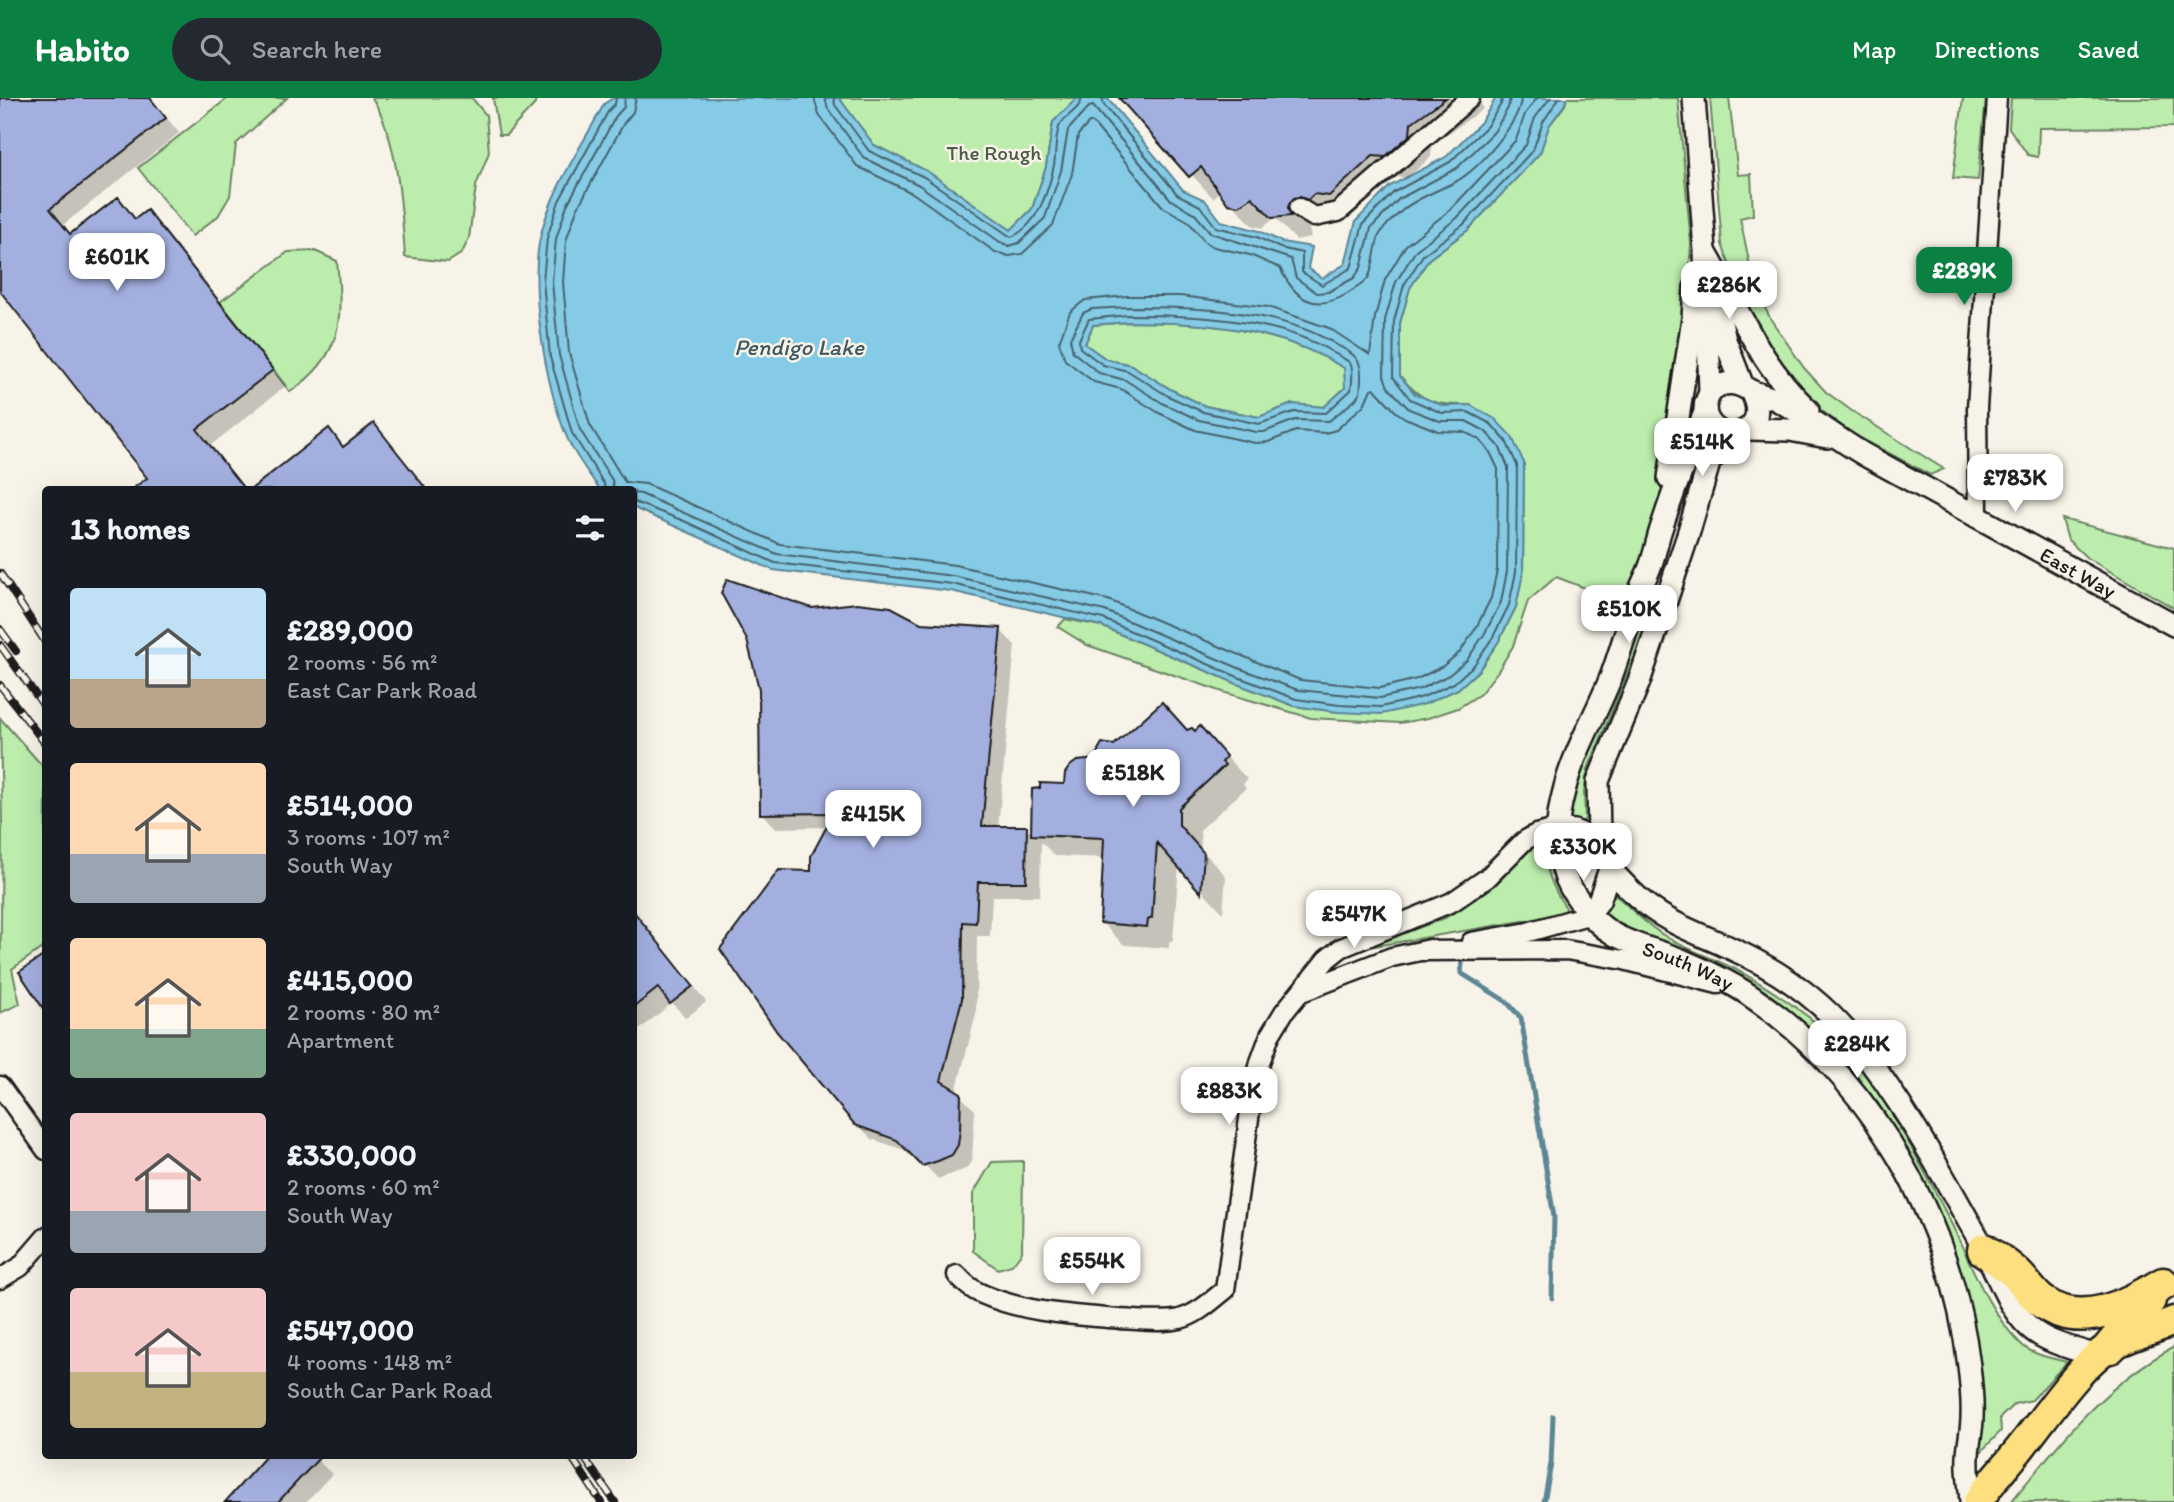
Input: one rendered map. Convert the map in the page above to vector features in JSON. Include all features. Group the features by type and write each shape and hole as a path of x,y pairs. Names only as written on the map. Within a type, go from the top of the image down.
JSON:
{"highway":[{"path":"1984,1250 2014,1272 2042,1302 2066,1313 2091,1314 2115,1310 2169,1279"},
{"path":"1978,1502 1991,1481 2016,1454 2061,1396 2169,1279"},
{"path":"2103,1352 2174,1321"}],"street":[{"path":"1299,208 1314,217 1338,212 1469,98"},
{"path":"1694,98 1705,251 1708,403 1714,428 1739,432 1756,417 1758,403 1747,388 1725,340 1705,251"},
{"path":"1979,517 1977,408 1997,98"},
{"path":"1705,251 1728,289 1749,335 1770,368 1798,401 1836,438"},
{"path":"1661,528 1683,387 1695,278 1705,251"},
{"path":"1708,403 1725,383 1747,388"},
{"name":"East Way","path":"1747,388 1779,401 1836,438 2174,625"},
{"name":"South Way","path":"1708,403 1661,528 1650,567 1610,678 1576,755 1564,790 1557,829 1559,852 1566,877 1588,915 1602,928 1618,938 1685,962 1756,999 1840,1073 1900,1160 1926,1210 1955,1291 1969,1362 1972,1418 1968,1458 1971,1502"},
{"name":"East Way","path":"1739,432 1790,430 1836,438"},
{"name":"South Way","path":"1739,432 1709,463 1639,682 1598,781 1599,841 1609,858 1610,869 1650,908 1776,972 1799,987 1838,1023 1888,1086 1984,1250 2014,1310 2032,1330 2048,1339 2103,1352"},
{"path":"957,1275 974,1290 1016,1305 1083,1316 1164,1321 1184,1318 1197,1312 1225,1290 1259,1062 1270,1035 1284,1012 1327,959 1341,948 1452,902 1487,878 1524,841 1536,834 1557,829 1574,831 1599,841"},
{"path":"1301,992 1392,957 1528,932 1588,915 1599,901 1610,869"},
{"path":"1420,951 1566,950 1624,960 1742,990"},
{"path":"0,1086 42,1144"},
{"path":"0,1279 20,1267 42,1242"}],"green space":[{"path":"228,98 287,98 236,144 230,196 218,216 192,236 138,168"},
{"path":"372,98 472,98 486,115 489,152 476,186 469,238 462,253 448,262 405,257 393,153 388,132"},
{"path":"493,98 536,98 535,104 506,135 499,135"},
{"name":"The Rough","path":"839,98 1108,99 1076,99 1053,122 1046,167 1032,209 1011,230 927,171 874,145"},
{"path":"1567,98 1678,98 1691,244 1683,347 1665,475 1638,579 1627,604 1556,577 1528,601 1513,646 1480,694 1458,708 1428,718 1400,723 1311,718 1226,693 1087,645 1058,627 1065,619 1101,626 1294,706 1338,712 1425,704 1458,689 1479,670 1499,641 1516,607 1523,573 1524,463 1470,405 1448,405 1430,401 1400,376 1400,323 1410,288 1429,259 1468,230 1540,153 1549,126 1565,105"},
{"path":"1710,98 1729,98 1738,175 1751,174 1753,215 1740,218 1754,285 1770,318 1804,368 1826,392 1944,469 1930,475 1851,433 1808,400 1755,333 1722,244"},
{"path":"1963,98 1986,98 1978,180 1953,178"},
{"path":"2011,98 2174,98 2174,127 2039,128 2038,157 2028,155 2009,128"},
{"path":"315,251 337,261 339,319 336,335 321,365 290,392 220,302 288,252"},
{"path":"1128,322 1213,326 1294,344 1345,368 1345,388 1324,407 1292,404 1259,417 1205,406 1131,365 1106,359 1085,344 1093,325"},
{"path":"2062,519 2174,548 2174,608 2087,558 2068,540"},
{"path":"1639,621 1648,624 1588,769 1584,792 1585,819 1583,822 1566,818 1573,776"},
{"path":"0,718 42,765 42,948 12,969 20,1004 0,1013"},
{"path":"1542,843 1550,877 1566,908 1564,914 1375,946 1445,918 1487,891 1536,844"},
{"path":"1615,894 1640,918 1668,938 1735,969 1770,990 1807,1016 1841,1045 1867,1075 1901,1129 1932,1185 1980,1286 1998,1316 2029,1350 2067,1362 2032,1400 2014,1404 2000,1418 2001,1431 1978,1455 1978,1426 1913,1163 1878,1103 1839,1058 1796,1019 1633,935 1602,915"},
{"path":"1023,1161 1022,1252 1012,1265 998,1269 973,1251 973,1194 992,1162"},
{"path":"2174,1347 2174,1502 2011,1502 2085,1416 2126,1379"}],"water":[{"name":"Pendigo Lake","path":"613,98 839,98 874,145 927,171 1011,230 1032,209 1046,167 1053,122 1076,99 1108,99 1183,190 1205,200 1221,221 1259,231 1282,242 1312,247 1308,268 1322,278 1345,264 1356,221 1390,186 1446,157 1481,122 1496,98 1567,98 1549,126 1540,153 1468,230 1429,259 1410,288 1400,323 1400,376 1415,394 1444,406 1470,405 1495,419 1512,437 1524,463 1523,573 1516,607 1499,641 1479,670 1458,689 1425,704 1382,714 1338,712 1294,706 1101,626 951,591 773,570 637,509 637,486 597,486 573,449 552,390 538,308 537,280 541,234 560,184 604,104","holes":["1128,322 1240,330 1293,344 1344,368 1345,388 1324,407 1292,404 1259,417 1205,406 1131,365 1106,359 1085,344 1093,325"]}],"building":[{"path":"0,98 150,98 166,118 50,209 70,234 118,197 135,219 147,210 273,370 197,429 242,486 136,486 147,478 0,291"},
{"path":"1119,98 1446,98 1411,123 1410,135 1385,157 1373,156 1329,196 1314,194 1308,200 1294,198 1288,207 1291,216 1272,218 1252,197 1239,206 1228,204 1201,167 1189,177"},
{"path":"374,423 424,486 255,486 329,428 343,447"},
{"path":"727,579 812,608 857,603 891,607 921,623 1001,628 982,826 1027,826 1026,882 978,882 976,923 963,922 962,999 941,1081 961,1093 960,1130 958,1145 952,1155 938,1161 922,1166 897,1140 855,1125 777,1032 720,949 779,870 811,871 811,856 834,813 760,814 759,689 747,640 721,593"},
{"path":"1162,702 1187,730 1192,728 1195,731 1200,726 1226,756 1222,762 1225,765 1179,808 1179,825 1204,853 1201,893 1157,843 1152,918 1148,920 1147,927 1100,923 1104,838 1031,835 1032,789 1040,788 1040,783 1064,784 1065,773 1070,766 1077,761 1098,759 1098,750 1102,743 1114,745"},
{"path":"637,916 693,986 670,1004 658,988 637,1005"},
{"path":"42,957 42,1007 19,972"},
{"path":"263,1459 318,1459 278,1502 225,1502"}],"waterway":[{"path":"1462,963 1461,973 1507,1002 1521,1018 1554,1217 1552,1298"},
{"path":"1544,1502 1551,1464 1553,1416"}],"railway":[{"path":"0,573 42,637"},
{"path":"0,629 16,651"},
{"path":"0,645 42,703"},
{"path":"0,685 42,739"},
{"path":"573,1459 601,1502"},
{"path":"585,1459 615,1502"}]}
